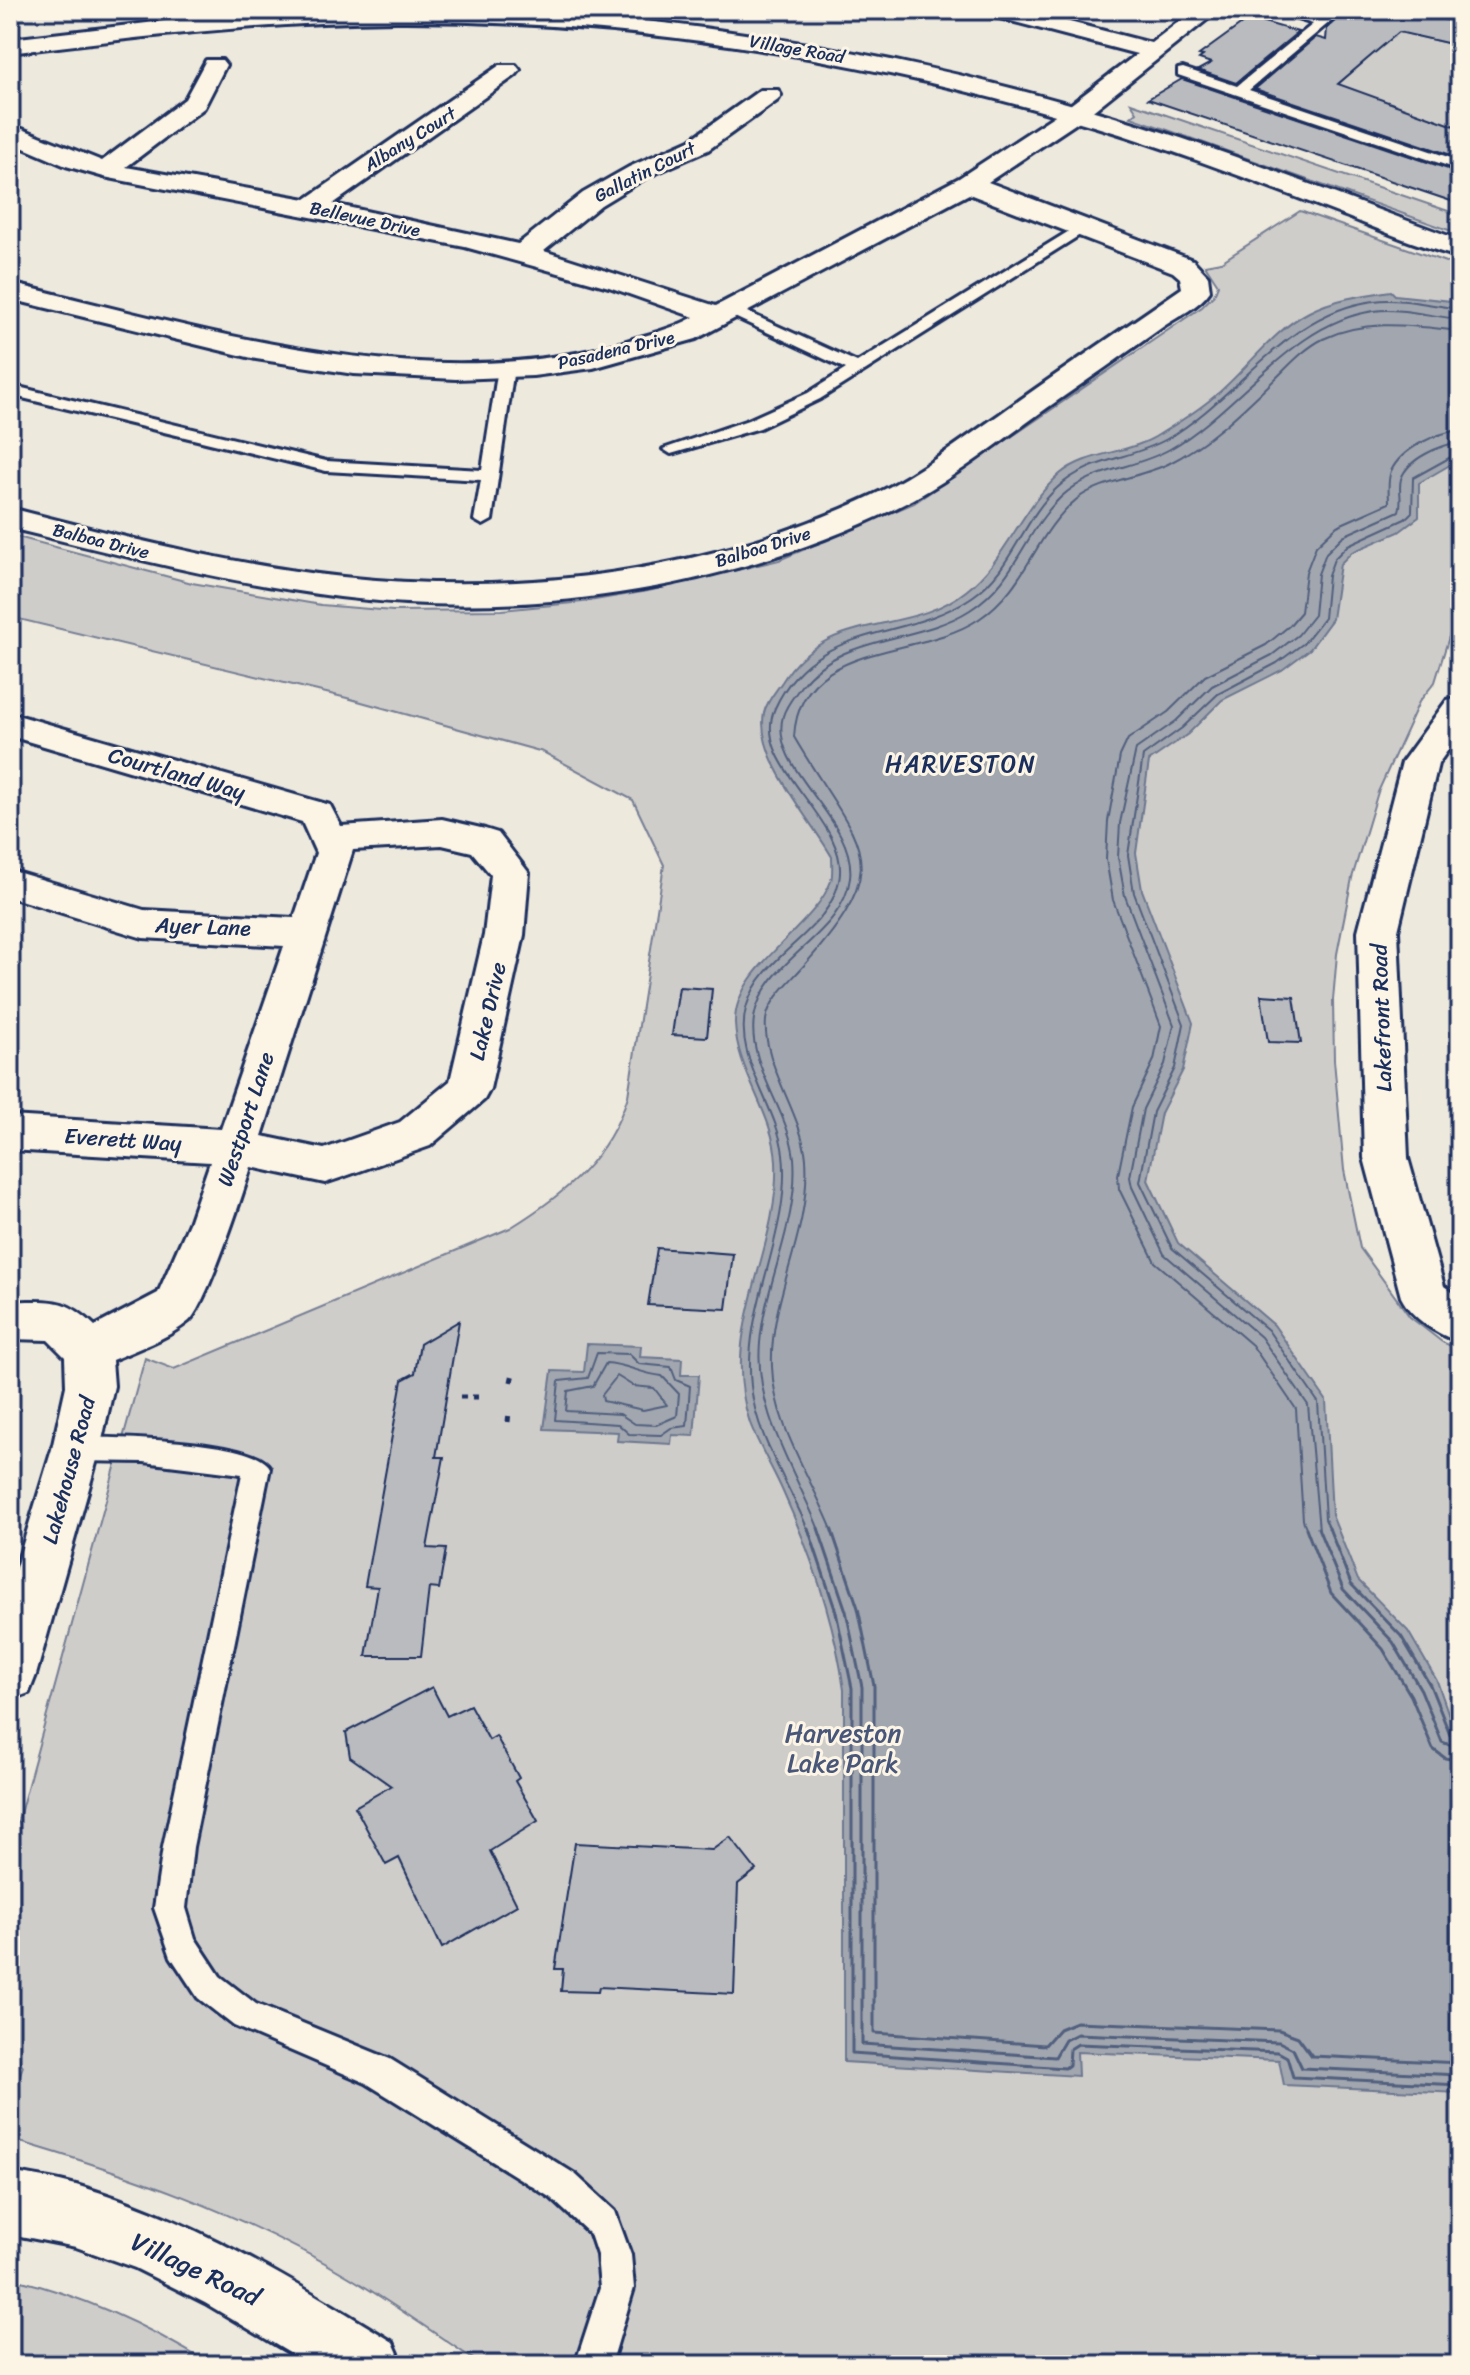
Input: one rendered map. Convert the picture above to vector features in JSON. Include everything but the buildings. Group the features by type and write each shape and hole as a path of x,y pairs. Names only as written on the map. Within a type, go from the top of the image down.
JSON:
{"street":[{"path":"996,10 1154,51"},
{"name":"Pasadena Drive","path":"15,298 270,352 354,365 456,370 593,359 686,333 968,184 1075,113 1208,10"},
{"name":"Village Road","path":"10,46 207,17 393,15 565,22 675,31 780,45 910,70 1075,113 1460,249"},
{"path":"108,168 195,103 214,65"},
{"name":"Albany Court","path":"312,207 362,169 471,100 508,70"},
{"name":"Gallatin Court","path":"524,253 592,199 638,172 699,145 769,95"},
{"name":"Bellevue Drive","path":"10,132 38,150 108,168 312,207 524,253 643,286 725,314"},
{"name":"Balboa Drive","path":"10,518 268,577 437,594 554,590 617,582 768,548 833,525 923,480 1196,291 1194,276 1183,266 968,184"},
{"name":"Lakefront Road","path":"1460,708 1420,762 1378,931 1386,1158 1424,1297 1460,1323"},
{"name":"Courtland Way","path":"10,724 317,814 329,839"},
{"name":"Lake Drive","path":"235,1147 325,1166 415,1134 469,1089 504,935 510,873 485,842 442,832 329,839"},
{"name":"Westport Lane","path":"88,1349 137,1329 175,1306 211,1223 335,853 329,839"},
{"name":"Ayer Lane","path":"10,883 143,924 306,933"},
{"name":"Everett Way","path":"10,1133 235,1147"},
{"path":"10,1320 59,1321 88,1349"},
{"name":"Lakehouse Road","path":"10,1675 76,1449 90,1386 88,1349"},
{"name":"Village Road","path":"10,2203 77,2217 176,2255 283,2311 370,2365"}],"lane":[{"path":"1273,10 1322,23"},
{"path":"1239,91 1338,10"},
{"path":"1434,10 1460,16"},
{"path":"1183,72 1460,166"},
{"path":"671,449 780,414 859,369 1084,228"},
{"path":"725,314 859,369"},
{"path":"483,520 506,368"},
{"path":"10,390 326,466 402,473 489,475"},
{"path":"76,1449 155,1451 249,1463 257,1468 178,1847 170,1908 182,1946 209,1987 245,2015 378,2071 563,2186 603,2223 614,2255 617,2288 593,2365"}],"path":[{"path":"511,1382 513,1373"},
{"path":"460,1397 478,1397"},
{"path":"508,1422 509,1412"}],"green space":[{"path":"1396,31 1460,46 1460,117 1454,121 1459,123 1453,131 1406,109 1337,85"},
{"path":"1131,103 1460,215 1460,234 1131,117 1137,112"},
{"name":"Harveston Lake Park","path":"1300,211 1460,267 1460,601 1435,682 1419,702 1378,792 1352,878 1337,954 1333,1000 1334,1060 1344,1170 1360,1248 1410,1317 1442,1342 1460,1350 1460,2365 482,2365 349,2277 268,2234 141,2181 10,2139 10,2101 23,2066 10,2049 10,1850 145,1358 174,1369 510,1228 549,1202 582,1173 609,1138 628,1096 664,865 633,800 543,752 347,698 15,618 10,622 10,535 192,583 321,605 393,611 502,610 583,602 648,591 779,560 914,503 1202,307 1214,295 1218,285 1205,265 1221,262"},
{"path":"10,2278 63,2293 114,2313 211,2365 10,2365"}],"water":[{"path":"1391,291 1395,295 1460,302 1460,459 1419,483 1419,517 1399,532 1352,552 1340,564 1332,619 1310,649 1282,670 1222,700 1188,734 1149,761 1136,853 1142,890 1193,1023 1183,1070 1161,1113 1148,1180 1178,1243 1274,1325 1326,1400 1332,1515 1358,1580 1408,1631 1437,1681 1460,1747 1460,2093 1284,2085 1279,2060 1077,2052 1078,2076 844,2062 844,1690 835,1640 813,1566 784,1494 750,1423 742,1388 741,1355 745,1323 769,1228 775,1196 776,1162 769,1127 737,1042 735,1024 738,1003 760,966 822,899 832,872 832,857 786,787 768,749 763,731 765,709 800,659 821,643 844,633 919,615 966,591 992,564 1046,488 1070,467 1144,443 1183,419 1223,389 1282,330 1309,312 1339,301"},
{"path":"587,1344 641,1346 640,1357 682,1359 681,1375 699,1375 694,1436 672,1435 671,1444 617,1441 618,1432 544,1429 552,1371 584,1372"}],"district":[{"name":"HARVESTON","path":"961,764"}]}
